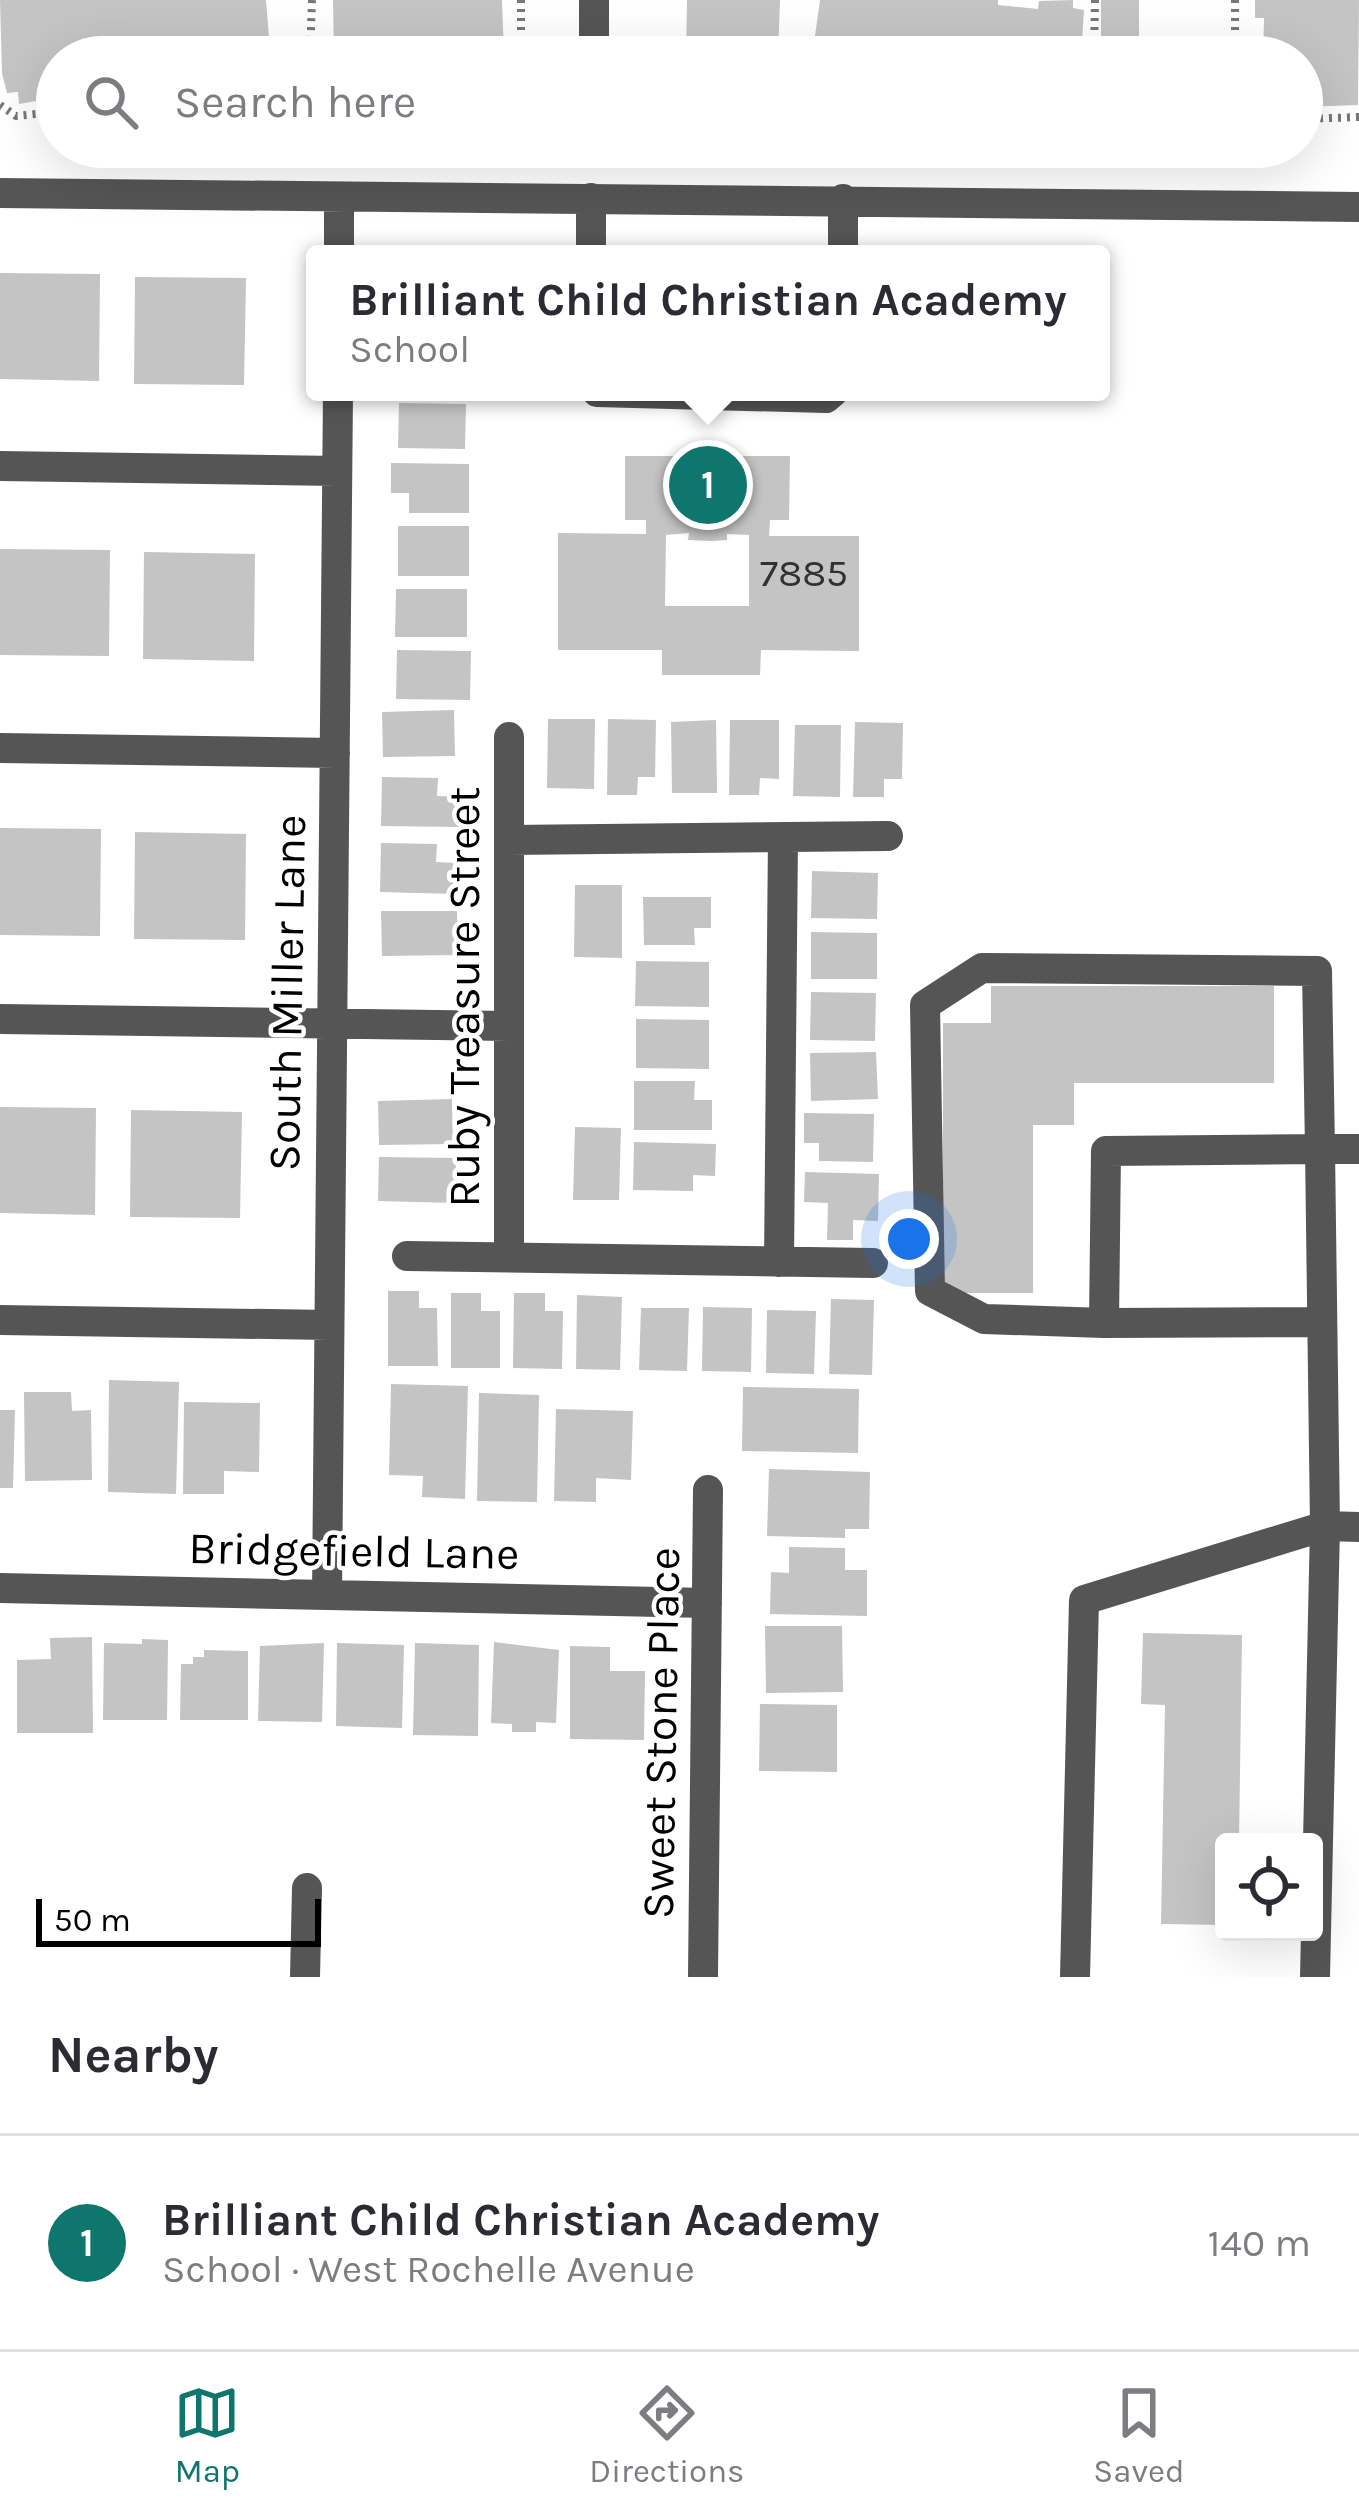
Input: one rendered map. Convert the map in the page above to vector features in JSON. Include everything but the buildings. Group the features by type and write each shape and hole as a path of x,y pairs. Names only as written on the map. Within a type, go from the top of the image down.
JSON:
{"street":[{"path":"594,0 594,36"},
{"path":"0,194 1359,207"},
{"path":"339,197 339,245"},
{"path":"590,198 591,245"},
{"path":"843,199 844,245"},
{"name":"South Miller Lane","path":"327,1595 338,401"},
{"path":"0,466 337,471"},
{"name":"Ruby Treasure Street","path":"509,737 509,1258"},
{"path":"0,748 335,753"},
{"path":"509,840 888,836"},
{"path":"779,1262 783,837"},
{"path":"1315,1977 1325,1526 1317,971 982,968 925,1005 930,1292 984,1319 1322,1322"},
{"path":"0,1019 509,1026"},
{"path":"1105,1323 1106,1151 1359,1149"},
{"path":"407,1256 872,1263"},
{"path":"0,1320 329,1325"},
{"name":"Sweet Stone Place","path":"703,1977 708,1490"},
{"path":"1075,1977 1084,1600 1325,1526 1359,1527"},
{"name":"Bridgefield Lane","path":"0,1588 707,1603"},
{"path":"305,1977 307,1888"}],"path":[{"path":"311,36 312,0"},
{"path":"521,0 521,36"},
{"path":"1094,36 1095,0"},
{"path":"1234,0 1235,36"},
{"path":"0,105 16,116 36,114"},
{"path":"1323,118 1359,117"}],"place":[{"name":"Brilliant Child Christian Academy","path":"708,485"}]}
